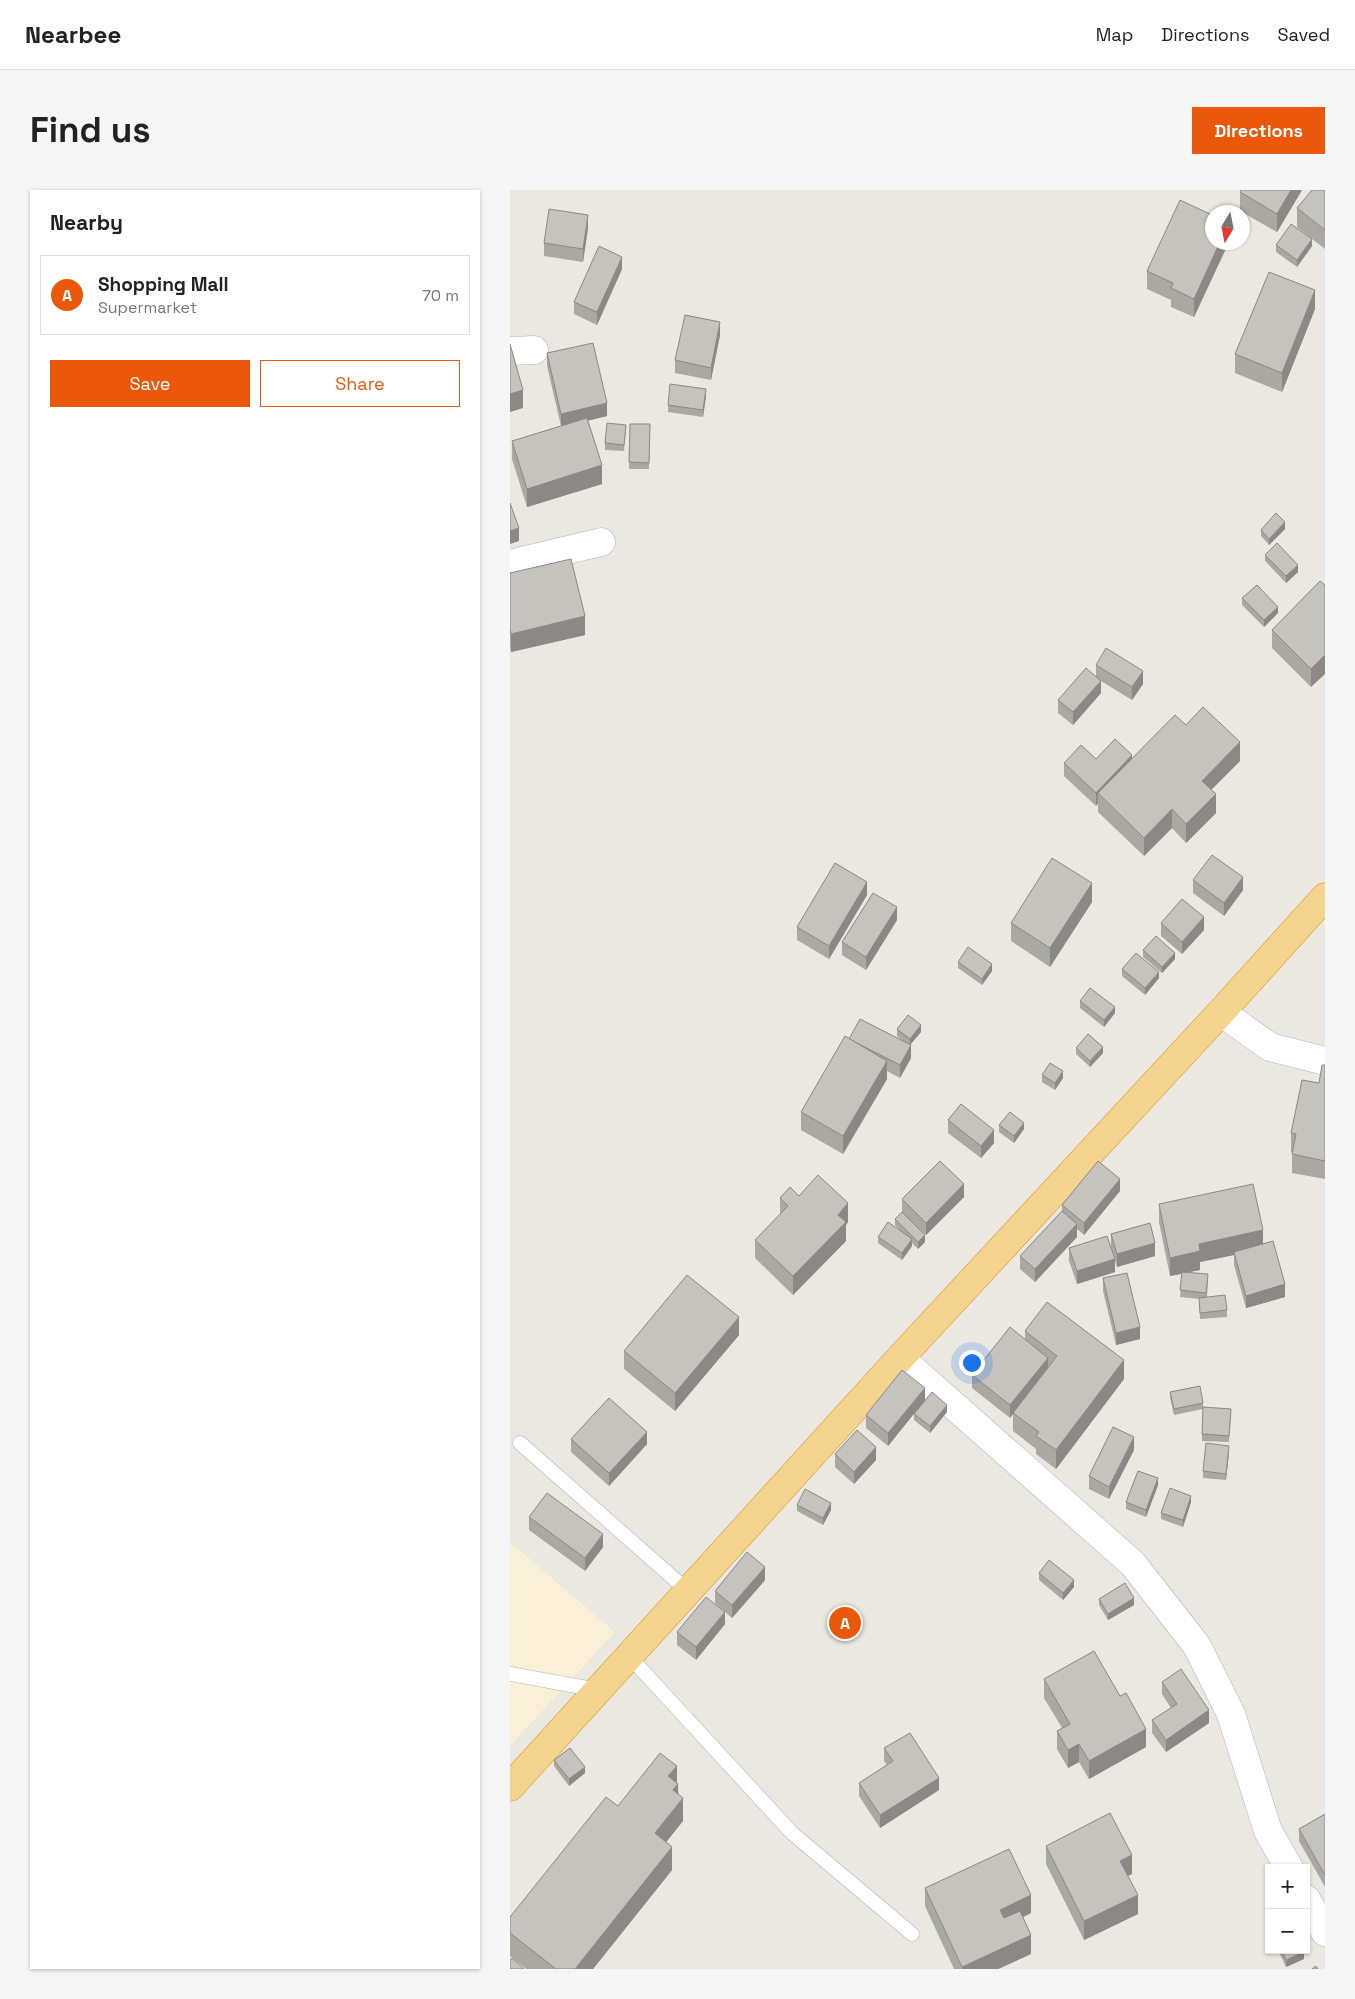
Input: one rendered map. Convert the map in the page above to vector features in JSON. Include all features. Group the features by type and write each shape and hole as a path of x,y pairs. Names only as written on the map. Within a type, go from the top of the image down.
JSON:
{"highway":[{"path":"510,1787 900,1358 1325,897"}],"street":[{"path":"510,564 601,542"},
{"path":"1221,1012 1270,1047 1325,1061"},
{"path":"900,1358 1133,1564 1197,1646 1231,1714 1268,1832 1287,1864"},
{"path":"1310,1906 1325,1932"}],"lane":[{"path":"520,1443 688,1591"},
{"path":"629,1656 792,1833 912,1934"},
{"path":"510,1674 598,1690"}],"shaded area":[{"path":"510,1542 615,1632 510,1746"}],"building":[{"path":"1241,190 1291,190 1277,214 1240,192"},
{"path":"1312,190 1325,190 1325,230 1297,208"},
{"path":"1180,200 1205,212 1205,250 1216,250 1194,299 1171,288 1173,283 1147,271"},
{"path":"549,209 588,215 583,249 544,243"},
{"path":"1291,224 1312,239 1297,260 1276,245"},
{"path":"599,246 622,257 597,312 574,302"},
{"path":"1269,272 1315,290 1282,373 1235,354"},
{"path":"685,315 720,322 711,368 675,360"},
{"path":"593,343 607,403 561,414 547,353"},
{"path":"510,344 523,390 510,394"},
{"path":"670,384 706,389 703,410 668,405"},
{"path":"587,418 602,465 527,489 512,441"},
{"path":"607,423 626,425 624,445 605,443"},
{"path":"630,424 650,424 649,463 629,462"},
{"path":"510,503 519,528 510,531"},
{"path":"1276,513 1285,522 1269,539 1261,530"},
{"path":"1277,543 1298,565 1286,576 1265,555"},
{"path":"571,559 585,616 511,634 510,573"},
{"path":"1320,581 1325,585 1325,655 1311,669 1272,630"},
{"path":"1257,585 1278,607 1264,620 1242,598"},
{"path":"1106,648 1143,671 1132,687 1096,665"},
{"path":"1086,668 1101,681 1073,712 1058,700"},
{"path":"1203,707 1240,742 1202,781 1216,794 1186,824 1172,809 1144,838 1098,793 1175,715 1186,725"},
{"path":"1115,739 1132,755 1096,793 1064,763 1081,745 1096,759"},
{"path":"1212,855 1243,877 1224,903 1193,880"},
{"path":"1052,858 1092,883 1050,948 1011,923"},
{"path":"835,863 867,882 829,946 797,927"},
{"path":"873,893 897,907 866,957 842,942"},
{"path":"1182,899 1204,917 1182,942 1161,923"},
{"path":"1156,936 1175,953 1162,967 1143,950"},
{"path":"968,947 992,964 982,979 958,962"},
{"path":"1136,953 1159,972 1145,988 1122,969"},
{"path":"1090,988 1115,1007 1104,1020 1080,1001"},
{"path":"908,1015 921,1025 910,1039 897,1029"},
{"path":"860,1019 911,1045 900,1065 849,1039"},
{"path":"1088,1034 1103,1047 1090,1061 1076,1048"},
{"path":"845,1036 887,1061 843,1136 801,1112"},
{"path":"1050,1063 1063,1071 1055,1083 1042,1075"},
{"path":"1322,1065 1325,1065 1325,1161 1292,1154 1296,1134 1291,1133 1302,1080 1319,1083"},
{"path":"961,1104 994,1130 981,1146 948,1120"},
{"path":"1010,1112 1024,1123 1014,1136 999,1125"},
{"path":"940,1161 964,1184 926,1223 902,1199"},
{"path":"1098,1161 1120,1179 1084,1223 1062,1205"},
{"path":"818,1175 848,1203 838,1215 846,1222 793,1276 755,1240 788,1206 780,1198 790,1187 799,1196"},
{"path":"1253,1184 1263,1230 1199,1244 1200,1251 1170,1258 1159,1204"},
{"path":"1062,1211 1077,1224 1035,1269 1020,1256"},
{"path":"902,1212 925,1235 918,1242 895,1219"},
{"path":"888,1222 912,1239 902,1253 878,1237"},
{"path":"1150,1223 1155,1243 1117,1254 1111,1234"},
{"path":"1107,1236 1115,1259 1077,1271 1069,1248"},
{"path":"1273,1241 1285,1284 1246,1296 1234,1252"},
{"path":"1182,1272 1208,1274 1206,1293 1180,1290"},
{"path":"1127,1273 1140,1327 1116,1333 1103,1278"},
{"path":"687,1275 739,1317 675,1393 624,1351"},
{"path":"1225,1295 1227,1310 1200,1313 1199,1298"},
{"path":"1047,1302 1124,1360 1056,1450 1036,1436 1039,1432 1013,1413 1057,1356 1025,1331"},
{"path":"1010,1327 1048,1358 1010,1405 972,1375"},
{"path":"902,1370 925,1388 888,1433 866,1415"},
{"path":"1200,1386 1203,1403 1174,1409 1170,1392"},
{"path":"932,1392 947,1405 930,1426 914,1414"},
{"path":"609,1398 647,1432 609,1473 571,1439"},
{"path":"1203,1407 1231,1409 1229,1436 1202,1434"},
{"path":"1113,1427 1134,1437 1109,1487 1089,1476"},
{"path":"857,1430 876,1447 854,1472 835,1454"},
{"path":"1206,1443 1229,1446 1226,1474 1203,1471"},
{"path":"1138,1471 1158,1478 1146,1510 1126,1502"},
{"path":"1170,1488 1191,1496 1183,1520 1161,1513"},
{"path":"805,1489 831,1503 823,1518 797,1505"},
{"path":"547,1493 603,1534 585,1558 529,1517"},
{"path":"747,1552 765,1567 732,1605 715,1591"},
{"path":"1049,1560 1074,1580 1063,1593 1039,1573"},
{"path":"1125,1583 1134,1598 1108,1614 1099,1599"},
{"path":"706,1597 725,1612 696,1647 677,1632"},
{"path":"1094,1651 1120,1696 1126,1693 1146,1729 1089,1761 1079,1744 1068,1750 1057,1731 1070,1724 1044,1679"},
{"path":"1181,1669 1209,1710 1166,1740 1152,1720 1177,1704 1162,1682"},
{"path":"910,1733 939,1778 880,1815 859,1783 893,1761 884,1748"},
{"path":"570,1748 585,1767 569,1779 554,1760"},
{"path":"660,1753 677,1766 668,1776 678,1784 673,1790 683,1798 655,1833 672,1847 575,1969 556,1969 510,1933 510,1917 606,1797 618,1806"},
{"path":"1110,1813 1132,1855 1120,1861 1138,1895 1084,1921 1046,1846"},
{"path":"1325,1814 1325,1875 1299,1829"},
{"path":"1009,1849 1031,1895 1000,1910 1004,1918 1020,1911 1031,1935 962,1967 925,1888"},
{"path":"1284,1954 1300,1954 1286,1960"},
{"path":"512,1958 524,1969 510,1969 510,1960"}],"place":[{"name":"Shopping Mall","path":"845,1623"}]}
